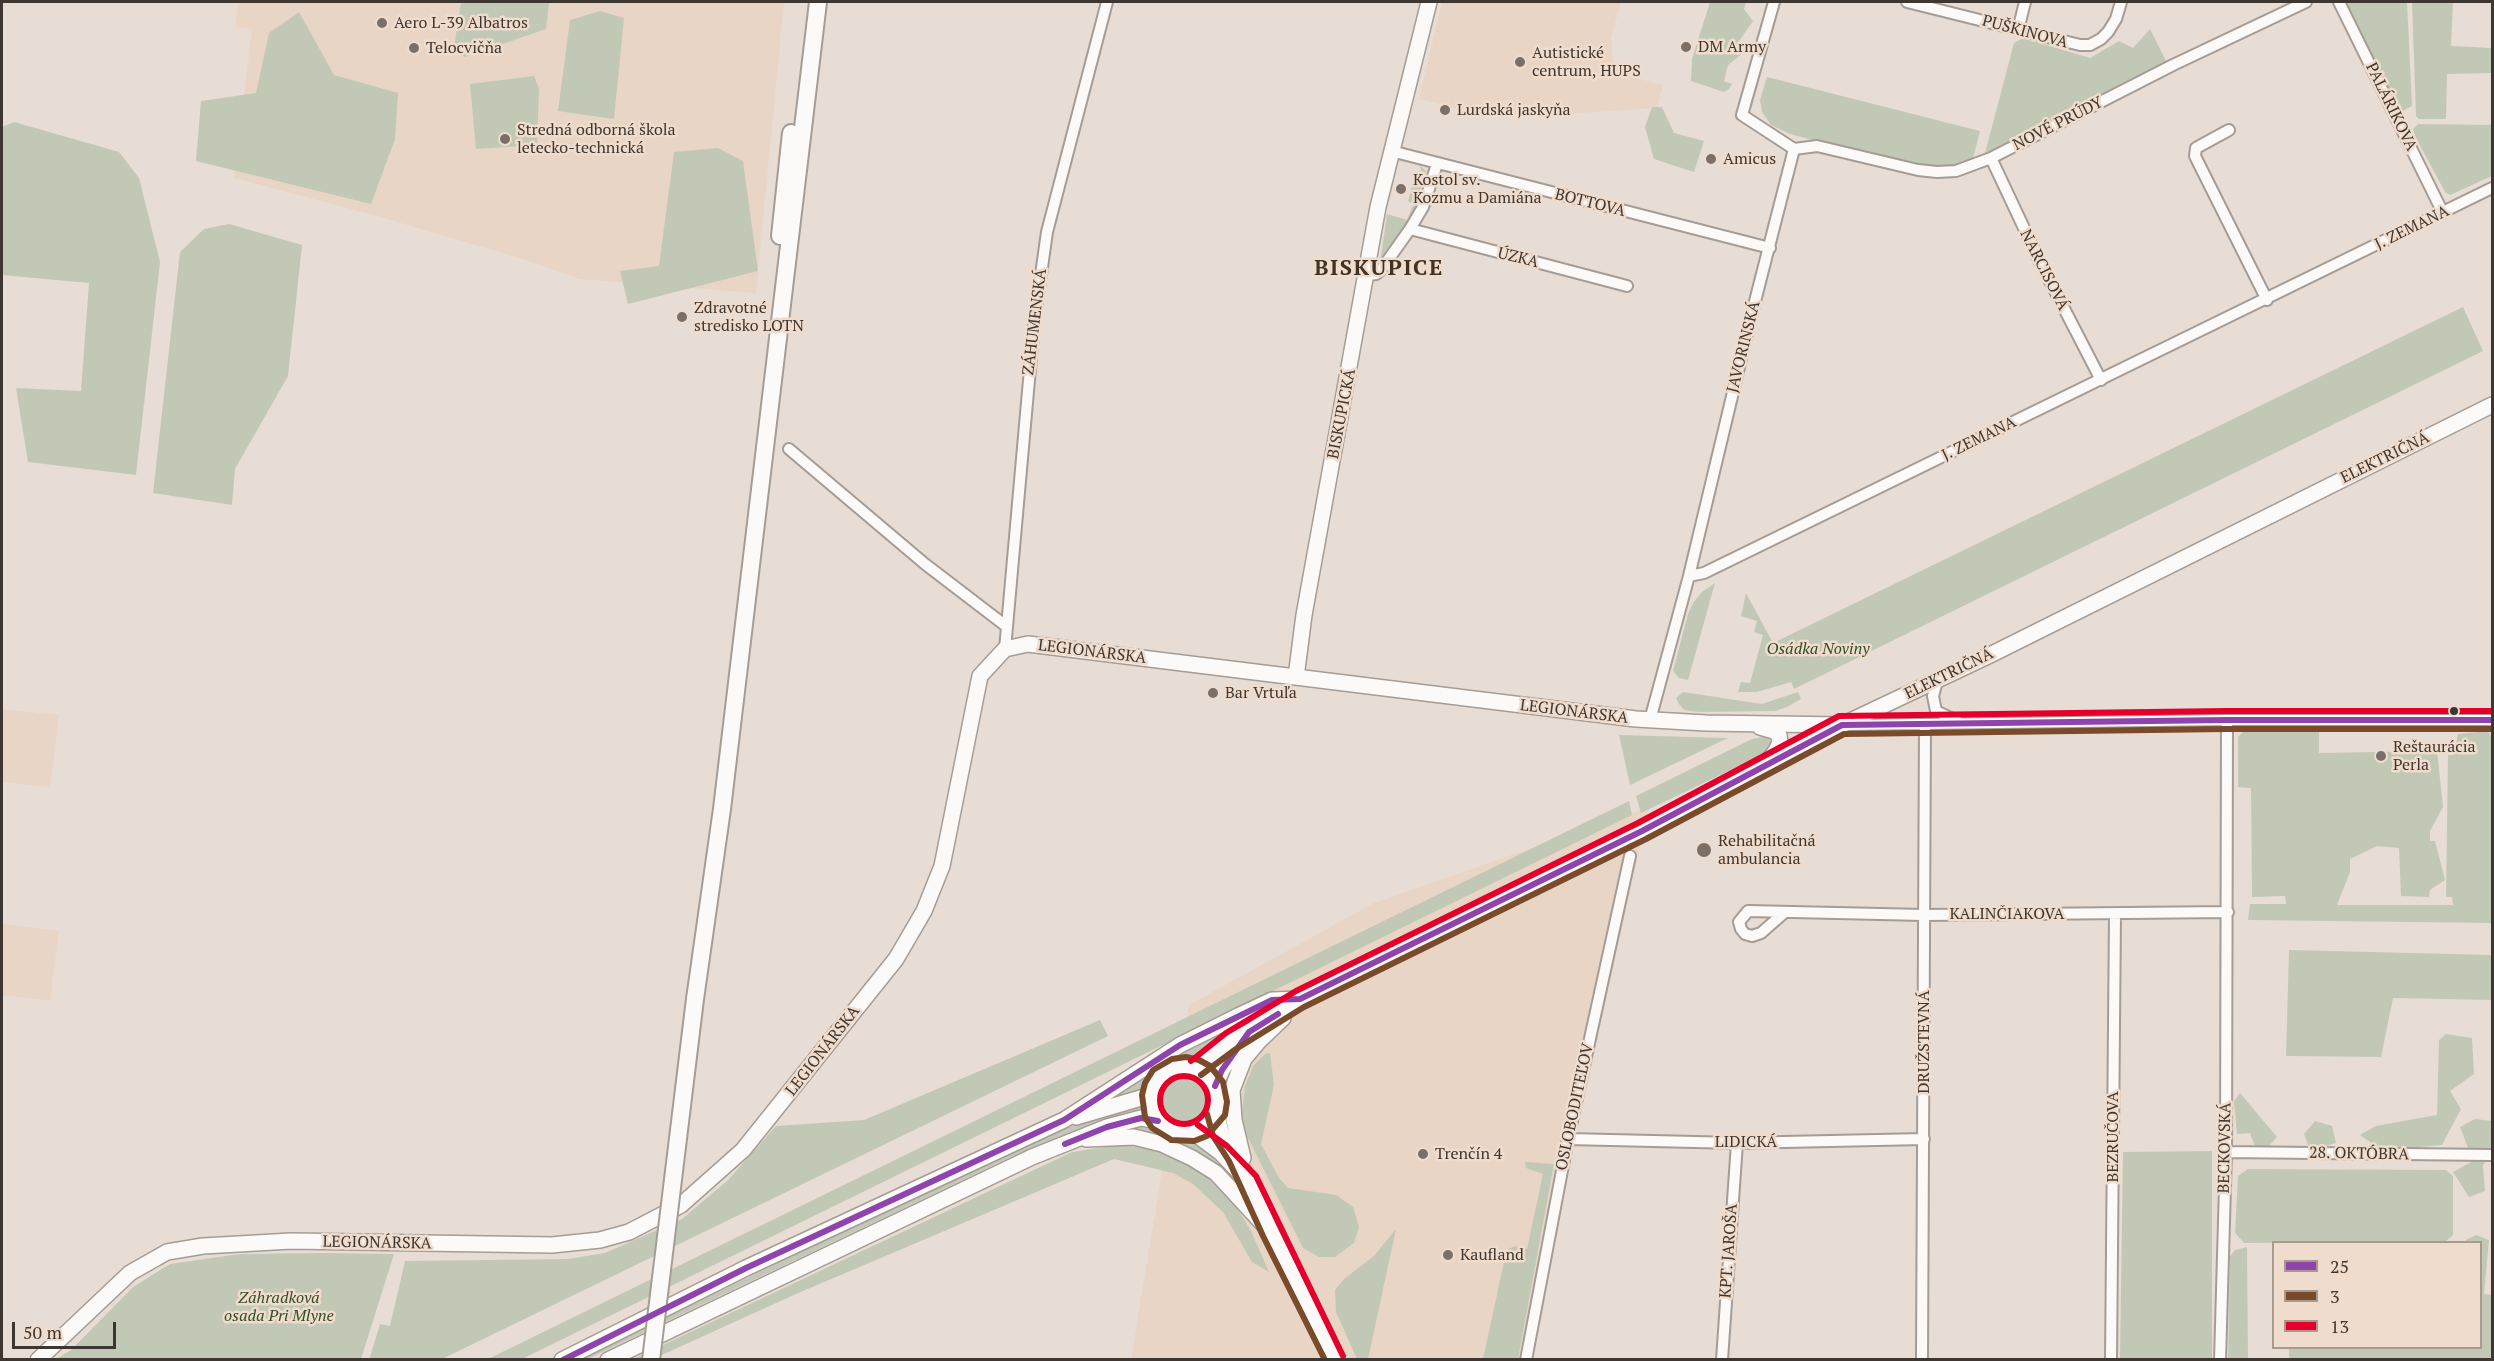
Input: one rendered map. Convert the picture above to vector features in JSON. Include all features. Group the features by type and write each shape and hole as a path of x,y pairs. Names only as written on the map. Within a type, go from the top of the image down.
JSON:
{"main road":[{"path":"774,378 781,209 807,2"},
{"path":"651,1359 724,797 819,2"}],"street":[{"name":"ZÁHUMENSKÁ","path":"1005,649 1034,324 1047,232 1107,2"},
{"name":"BISKUPICKÁ","path":"1296,677 1304,615 1368,275 1378,207 1429,2"},
{"path":"1774,2 1742,115 1794,149"},
{"name":"PUŠKINOVA","path":"1907,2 2069,44 2090,45 2108,32 2116,19 2121,2"},
{"path":"2018,30 2025,2"},
{"name":"NOVÉ PRÚDY","path":"1794,149 1817,146 1937,172 1956,171 1991,158 2173,65 2306,2"},
{"name":"PALÁRIKOVA","path":"2339,2 2443,213"},
{"path":"2229,130 2196,148 2195,156 2267,300"},
{"name":"JAVORINSKÁ","path":"1650,720 1689,576 1794,149"},
{"path":"1368,275 1376,274 1381,270 1410,230 1423,207 1437,164 1391,151"},
{"name":"NARCISOVÁ","path":"1991,158 2039,260 2101,380"},
{"name":"BOTTOVA","path":"1437,164 1770,248"},
{"name":"J. ZEMANA","path":"1689,576 1704,573 2493,188"},
{"name":"ÚZKA","path":"1410,230 1626,286"},
{"name":"ELEKTRIČNÁ","path":"1196,1068 1231,1041 1300,999 1633,835 1842,726 2493,405"},
{"path":"789,449 924,564 1006,626"},
{"name":"LEGIONÁRSKA","path":"38,1359 130,1273 167,1252 203,1246 291,1241 552,1245 600,1240 628,1232 681,1205 743,1150 896,959 918,921 942,866 980,676 1005,649 1028,644 1650,720 1842,726 2227,720 2493,720"},
{"path":"1937,681 1933,696 1936,711 1963,723"},
{"name":"BECKOVSKÁ","path":"2220,1359 2226,1152 2227,720"},
{"path":"1749,724 1774,731 1779,735 1780,741 1776,751 1763,766"},
{"name":"DRUŽSTEVNÁ","path":"1922,1359 1925,724"},
{"name":"OSLOBODITEĽOV","path":"1526,1359 1568,1139 1630,856"},
{"name":"KALINČIAKOVA","path":"1785,912 1924,915 2228,912"},
{"name":"BEZRUČOVA","path":"2111,1359 2115,914"},
{"path":"562,1359 746,1268 1064,1120 1180,1046 1238,1016 1272,1000 1300,999"},
{"path":"1248,1181 1234,1120 1232,1090 1244,1059 1300,999"},
{"name":"ELEKTRIČNÁ","path":"1215,1086 1222,1070 1249,1032"},
{"path":"1216,1112 1203,1128 1193,1132 1173,1131 1158,1120 1153,1113 1151,1095 1159,1077 1176,1067 1196,1068 1204,1072 1215,1086 1218,1094 1216,1112 1221,1132 1237,1157 1271,1232 1335,1359"},
{"path":"1064,1120 1134,1102 1151,1095"},
{"path":"608,1359 1021,1162 1107,1127 1141,1118 1158,1120"},
{"path":"1193,1132 1221,1153 1248,1181"},
{"path":"1077,1140 1134,1137 1162,1144 1192,1158 1216,1173 1271,1232"},
{"name":"LIDICKÁ","path":"1568,1139 1737,1143 1924,1139"},
{"name":"KPT. JAROŠA","path":"1722,1359 1737,1143"},
{"name":"28. OKTÓBRA","path":"2226,1152 2493,1155"}],"shaded area":[{"name":"Stredná odborná škola letecko-technická","path":"238,2 784,2 756,293 579,279 529,261 377,216 234,178 252,29 236,27"},
{"name":"Autistické centrum, HUPS","path":"1442,2 1621,2 1611,38 1615,73 1663,85 1657,108 1537,116 1478,108 1474,112 1419,99"},
{"path":"2,709 59,715 50,787 2,782"},
{"path":"1649,807 1559,1211 1530,1359 1131,1360 1189,1005 1374,903"},
{"path":"2,924 59,931 50,1001 2,995"}],"green space":[{"path":"461,2 549,2 546,29 465,57 454,48"},
{"path":"1710,2 1746,2 1744,9 1753,21 1737,44 1742,54 1728,65 1724,81 1732,84 1724,92 1691,81 1692,59"},
{"path":"2343,2 2407,2 2412,106 2399,113"},
{"path":"2412,2 2458,2 2453,3 2451,46 2492,48 2492,73 2447,74 2446,119 2419,119 2416,116"},
{"path":"600,11 624,18 614,119 558,111 570,20"},
{"path":"299,12 334,75 398,93 395,139 371,204 196,161 201,101 256,93 269,33"},
{"path":"2150,29 2167,63 1984,157 2014,43 2023,38 2090,58 2119,41 2133,48"},
{"path":"534,76 539,89 537,145 476,149 470,84"},
{"path":"1767,77 1980,131 1971,166 1930,171 1790,134 1771,125 1762,112 1760,100"},
{"path":"1652,107 1662,107 1674,133 1704,141 1694,172 1654,159 1645,127"},
{"path":"14,122 119,152 139,178 160,262 136,475 28,462 16,388 81,391 89,283 2,275 2,127"},
{"path":"2418,124 2492,125 2492,176 2450,195 2445,192 2416,138 2413,129"},
{"path":"718,148 743,161 758,271 628,304 620,271 659,266 674,152"},
{"path":"1419,165 1426,171 1411,222 1379,270 1387,214 1407,220 1413,205 1408,201 1415,177 1422,173"},
{"path":"229,224 302,245 288,376 235,469 232,505 153,493 180,252 204,229"},
{"name":"Osádka Noviny","path":"2463,307 2483,351 1794,689 1791,682 1757,692 1738,692 1741,682 1750,683 1763,635 1754,632 1757,621 1741,616 1746,593 1773,643"},
{"path":"1715,583 1688,680 1679,678 1673,671 1688,614 1702,592"},
{"path":"1683,692 1762,704 1798,692 1801,699 1775,711 1699,712 1684,710 1679,704 1676,698"},
{"path":"2319,730 2319,753 2437,751 2443,807 2430,831 2430,841 2435,841 2445,880 2430,890 2429,897 2401,896 2399,848 2377,846 2350,859 2350,872 2337,905 2453,905 2452,897 2446,897 2448,755 2454,755 2458,734 2488,731 2492,738 2492,923 2248,920 2250,904 2286,904 2285,896 2252,897 2251,788 2238,787 2238,737 2244,731"},
{"path":"1619,735 1728,738 1630,785"},
{"path":"1763,737 1769,739 1773,744 1768,752 1641,813 1636,796 1752,739"},
{"path":"1629,801 1632,815 522,1359 486,1360"},
{"path":"2289,950 2492,955 2492,1000 2393,998 2381,1057 2286,1056"},
{"path":"1256,1013 1193,1060 1167,1064 1155,1072 1142,1089 1132,1096 1099,1105 1201,1040"},
{"path":"1100,1020 1108,1036 442,1359 369,1360 380,1324 390,1326 405,1261 568,1259 605,1253 682,1219 728,1180 776,1126 864,1120"},
{"path":"2446,1034 2472,1038 2474,1074 2450,1091 2461,1109 2442,1145 2407,1148 2387,1160 2373,1144 2360,1135 2376,1126 2437,1115 2439,1040"},
{"path":"1270,1053 1274,1085 1261,1144 1279,1178 1288,1188 1336,1195 1353,1207 1359,1227 1354,1243 1335,1257 1319,1257 1303,1248 1246,1134 1242,1112 1245,1086 1253,1066 1265,1054"},
{"path":"1184,1075 1193,1077 1204,1086 1209,1100 1207,1109 1198,1120 1184,1125 1175,1123 1164,1114 1159,1100 1161,1091 1170,1080"},
{"path":"2240,1093 2277,1137 2259,1157 2250,1133 2237,1134 2234,1101"},
{"path":"1144,1102 1146,1113 1078,1131 1011,1157 588,1359 576,1360 1045,1135"},
{"path":"2475,1119 2492,1121 2492,1144 2483,1166 2485,1191 2469,1197 2453,1172 2473,1161 2460,1127"},
{"path":"2315,1121 2332,1126 2336,1143 2310,1150 2304,1134"},
{"path":"1131,1125 1152,1127 1170,1137 1186,1140 1206,1148 1225,1173 1117,1131"},
{"path":"1118,1145 1156,1149 1185,1158 1218,1184 1251,1231 1269,1272 1252,1262 1223,1212 1193,1184 1173,1173 1114,1159 796,1294 653,1359 631,1360 1072,1152"},
{"path":"2212,1151 2212,1359 2120,1359 2123,1152"},
{"path":"1525,1162 1554,1164 1518,1359 1483,1359 1506,1253 1508,1249 1515,1246 1527,1249 1543,1174 1526,1168"},
{"path":"2248,1169 2446,1170 2453,1176 2453,1235 2446,1241 2244,1243 2235,1233 2238,1176"},
{"path":"1396,1229 1368,1359 1357,1359 1336,1312 1335,1290 1344,1279 1374,1256"},
{"path":"2476,1235 2489,1240 2484,1294 2492,1295 2492,1359 2289,1359 2289,1349 2482,1349 2482,1241 2466,1240"},
{"path":"2247,1247 2248,1359 2228,1359 2230,1256 2235,1250"},
{"name":"Záhradková osada Pri Mlyne","path":"239,1254 394,1254 361,1359 56,1359 71,1350 133,1287 170,1264"}],"transit line":[{"name":"13","path":"1191,1061 1226,1033 1296,991 1638,823 1839,716 2227,711 2492,711"},
{"name":"25","path":"563,1360 746,1268 1064,1120 1180,1045 1272,1000 1300,999 1642,831 1842,725 2227,720 2492,720"},
{"name":"3","path":"1201,1075 1236,1049 1304,1007 1646,839 1844,734 2227,729 2492,729"},
{"name":"25","path":"1215,1086 1222,1070 1249,1032 1278,1014"},
{"name":"3","path":"1170,1139 1152,1128 1145,1117 1142,1095 1145,1083 1153,1070 1172,1059 1186,1057 1199,1060 1210,1066 1223,1082 1227,1102 1225,1115 1207,1136 1194,1141 1171,1140"},
{"name":"13","path":"1179,1076 1189,1076 1201,1083 1208,1095 1208,1100 1208,1105 1201,1117 1189,1124 1179,1124 1164,1113 1160,1105 1160,1095 1171,1080 1179,1076"},
{"name":"3","path":"1207,1114 1213,1136 1229,1161 1263,1236 1325,1360"},
{"name":"25","path":"1065,1144 1107,1127 1141,1118 1158,1121"},
{"name":"13","path":"1198,1125 1227,1146 1256,1176 1343,1356"}],"place":[{"name":"Aero L-39 Albatros","path":"382,23"},
{"name":"DM Army","path":"1686,47"},
{"name":"Telocvičňa","path":"414,48"},
{"name":"Autistické centrum, HUPS","path":"1520,62"},
{"name":"Lurdská jaskyňa","path":"1445,110"},
{"name":"Stredná odborná škola letecko-technická","path":"505,139"},
{"name":"Amicus","path":"1711,159"},
{"name":"Kostol sv. Kozmu a Damiána","path":"1401,189"},
{"name":"Zdravotné stredisko LOTN","path":"682,317"},
{"name":"Bar Vrtuľa","path":"1213,693"},
{"name":"Reštaurácia Perla","path":"2381,756"},
{"name":"Rehabilitačná ambulancia","path":"1704,850"},
{"name":"Trenčín 4","path":"1423,1154"},
{"name":"Kaufland","path":"1448,1255"}],"district":[{"name":"BISKUPICE","path":"1379,269"}]}
